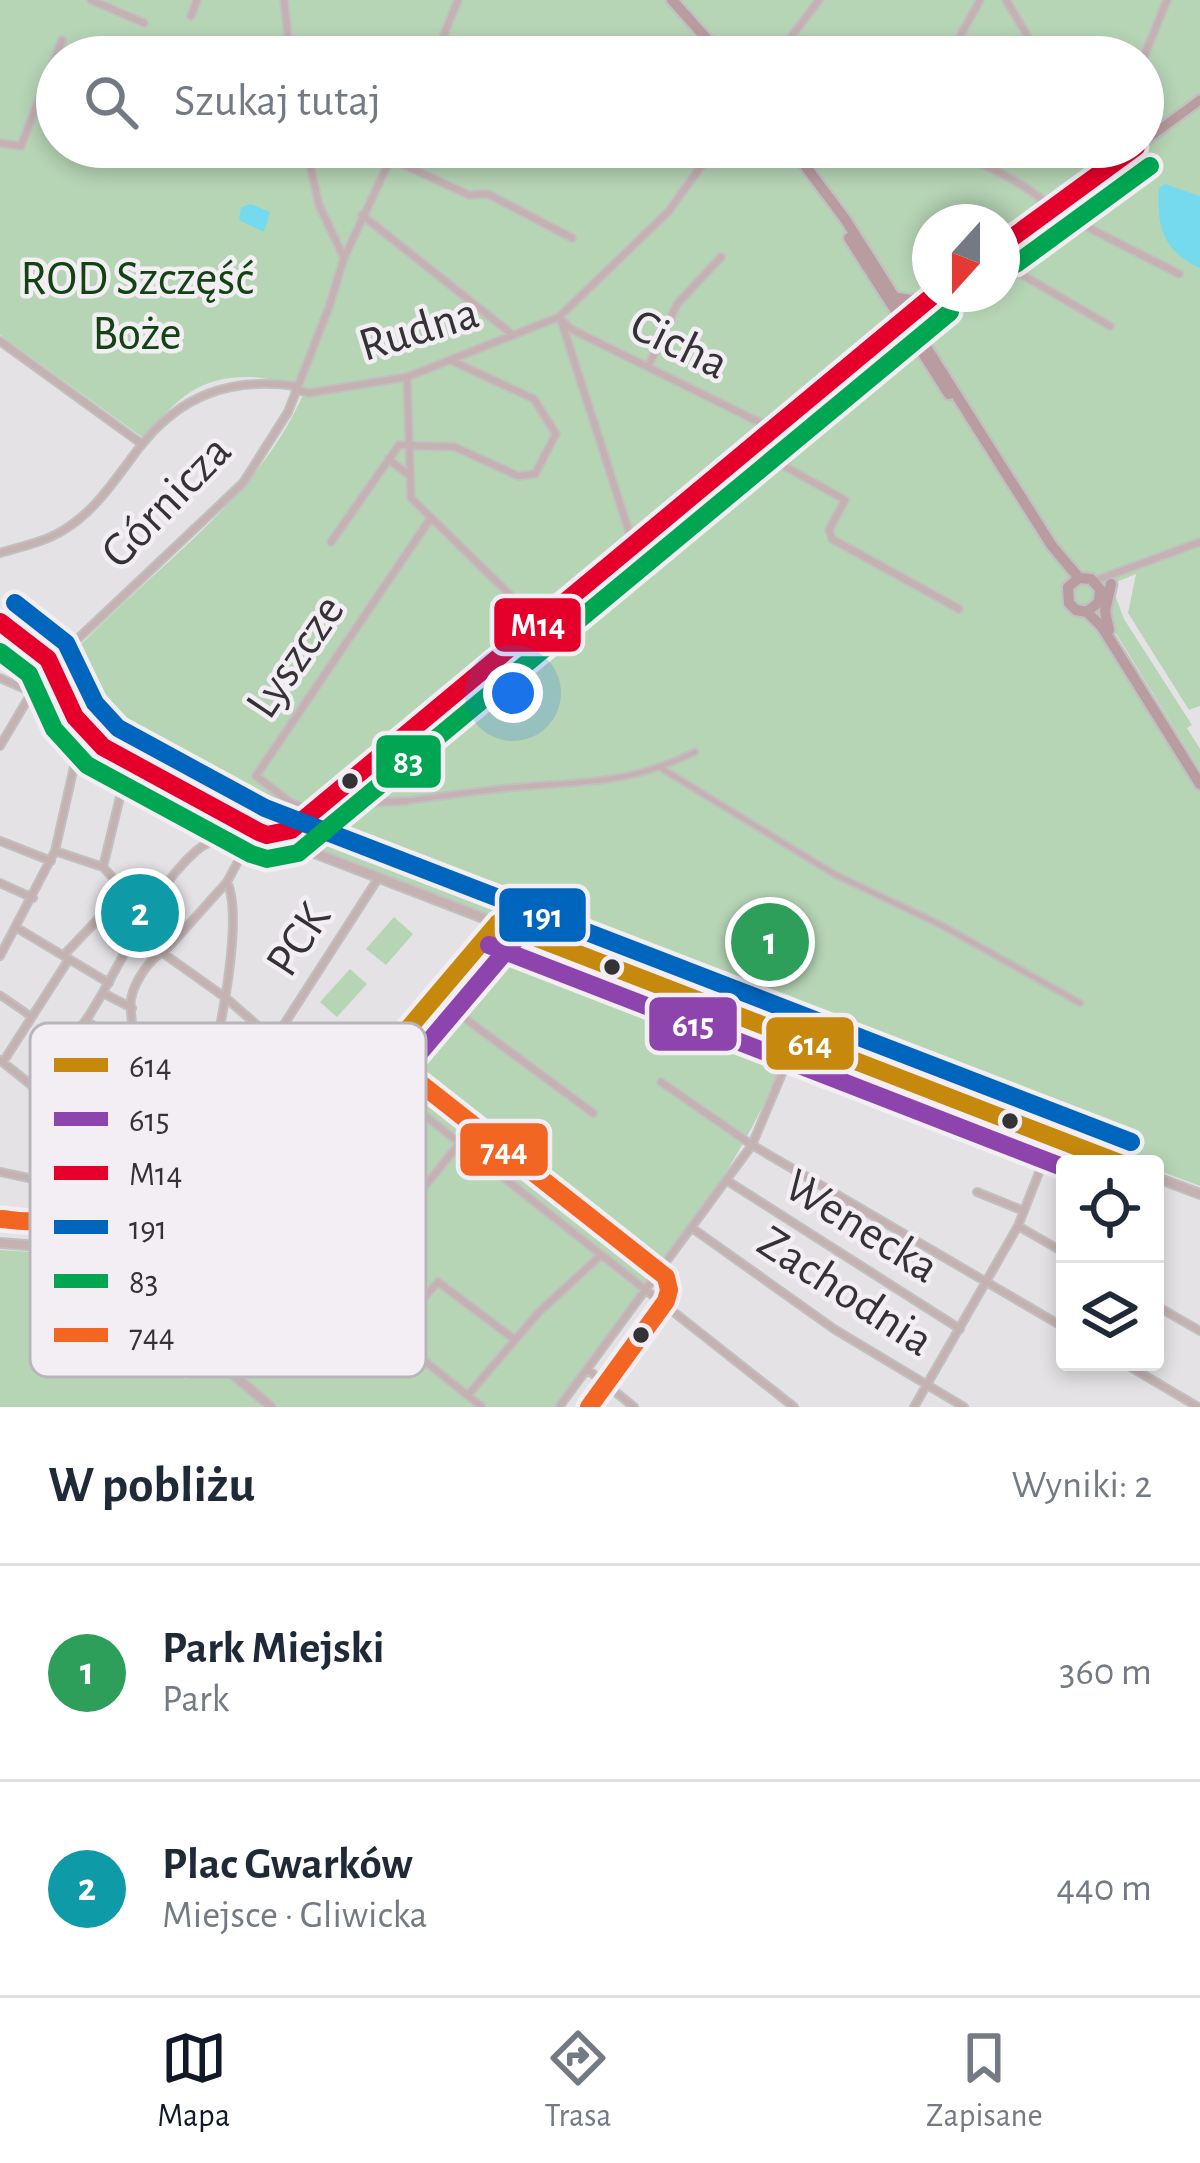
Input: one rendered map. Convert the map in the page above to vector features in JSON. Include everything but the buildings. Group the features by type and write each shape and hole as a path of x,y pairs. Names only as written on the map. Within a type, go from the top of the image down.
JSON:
{"highway":[{"path":"673,0 705,36"},
{"path":"805,168 1075,581"},
{"path":"807,168 896,297 904,319 920,336 1075,581 1098,595 1109,630"},
{"path":"896,297 912,297"},
{"path":"920,336 918,326 924,312"},
{"path":"1075,581 1066,594 1078,611 1098,595"},
{"path":"1098,595 1109,630 1200,780"},
{"path":"1098,595 1102,627 1200,780"}],"main road":[{"path":"1164,126 1200,100"},
{"path":"1020,232 1107,168"},
{"path":"904,319 913,312"}],"street":[{"path":"91,0 144,23"},
{"path":"191,16 197,0"},
{"path":"284,0 288,36"},
{"path":"443,36 458,0"},
{"path":"792,36 820,0"},
{"path":"960,36 980,0"},
{"path":"1006,0 1027,36"},
{"path":"1152,36 1167,0"},
{"path":"0,143 21,146 36,114"},
{"path":"311,168 319,205 344,258"},
{"name":"Górnicza","path":"0,746 32,692 93,622 243,483 288,412 344,258 386,168"},
{"path":"410,168 469,195 488,194 572,238"},
{"path":"633,544 559,317 668,212 700,168"},
{"path":"992,168 1052,209 1179,274"},
{"path":"362,215 513,335"},
{"path":"648,367 677,304 721,256"},
{"path":"1020,274 1110,326"},
{"name":"Rudna","path":"0,553 64,530 108,491 142,444 200,394 271,382 309,393 407,377 559,317"},
{"name":"Cicha","path":"559,317 572,329 775,427"},
{"path":"291,841 296,822 330,800 904,319"},
{"path":"0,341 142,444"},
{"path":"409,445 454,447 518,476 530,476 544,462 556,434 533,399 452,361"},
{"path":"407,377 411,498 540,624"},
{"path":"775,427 797,439 784,466 844,500 829,530 832,539 959,609"},
{"name":"Lyszcze","path":"331,542 399,445 409,445"},
{"path":"388,459 409,476"},
{"name":"Lyszcze","path":"309,816 256,776 430,519"},
{"path":"1098,595 1129,570 1200,542"},
{"path":"1098,595 1129,570"},
{"path":"0,622 48,658 82,727 94,739 128,764 255,830 1099,1155"},
{"path":"0,679 32,692"},
{"path":"0,956 56,851 82,727"},
{"path":"78,750 94,739"},
{"path":"330,800 341,804 406,801 601,783 661,768 694,752"},
{"path":"103,867 128,764"},
{"path":"661,768 834,874 944,926 1080,1003"},
{"path":"330,800 316,827 316,841 341,861"},
{"path":"215,840 225,814"},
{"path":"309,816 316,827"},
{"path":"133,1023 130,1000 140,979 227,882 255,830"},
{"path":"267,835 291,830"},
{"path":"89,1023 136,934 196,851 215,840 248,842"},
{"path":"0,841 51,861"},
{"path":"307,848 316,841"},
{"path":"56,851 103,867 134,901"},
{"name":"PCK","path":"285,1023 379,877"},
{"path":"218,1023 233,942 232,894 227,882"},
{"path":"0,883 33,898"},
{"path":"30,1084 2,1062 66,957 115,902 161,894"},
{"path":"115,902 144,923"},
{"path":"413,1023 499,923"},
{"path":"17,928 109,983"},
{"path":"136,934 254,1023"},
{"path":"103,993 132,1008"},
{"path":"0,995 32,1017"},
{"path":"436,997 592,1113"},
{"path":"559,1407 752,1145 797,1038"},
{"path":"661,1082 752,1145 1056,1323"},
{"path":"426,1117 794,1407"},
{"path":"914,1407 1018,1226 1053,1137"},
{"path":"426,1186 460,1144"},
{"path":"0,1172 30,1178"},
{"name":"Wenecka","path":"726,1180 960,1329"},
{"path":"1164,1180 1200,1194"},
{"path":"977,1192 1024,1211"},
{"path":"1018,1226 1056,1248"},
{"name":"Zachodnia","path":"691,1228 779,1293 964,1407"},
{"path":"0,1243 30,1245"},
{"path":"468,1395 514,1339 601,1255"},
{"path":"426,1295 438,1282 514,1339"},
{"path":"1164,1310 1200,1331"},
{"path":"426,1362 482,1407"},
{"path":"587,1369 634,1407"},
{"path":"1137,1371 1198,1407"},
{"path":"236,1377 271,1407"}],"green space":[{"name":"ROD Szczęść Boże","path":"0,0 1200,0 1200,706 1189,710 1128,613 1136,574 1096,590 1090,606 1200,775 1200,1186 1164,1172 1164,1155 1122,1155 796,1030 721,1180 658,1273 555,1407 0,1407 0,1250 30,1252 30,1377 426,1377 425,1023 503,929 253,832 102,752 75,721 51,678 256,472 305,390 264,378 234,378 205,384 172,406 142,437 0,335"},
{"path":"1113,590 1124,619 1192,725 1187,728 1200,749 1200,770 1112,627 1108,614"},
{"path":"50,685 72,719 34,701 41,686"},
{"path":"394,917 413,934 386,965 366,949"},
{"path":"350,969 367,984 337,1017 320,1002"}],"water":[{"path":"1165,184 1200,196 1200,268 1178,254 1165,237 1158,202 1159,188"},
{"path":"251,204 270,212 264,232 239,220 241,207"}],"transit line":[{"name":"M14","path":"1020,232 1107,168"},
{"name":"83","path":"1020,261 1147,168"},
{"name":"M14","path":"0,622 48,659 75,717 103,747 259,832 291,830 913,312"},
{"name":"83","path":"0,652 29,674 54,729 87,765 251,854 267,859 298,853 950,312"},
{"name":"191","path":"15,603 66,643 95,703 118,728 265,808 1131,1142"},
{"name":"614","path":"498,923 1099,1155"},
{"name":"614","path":"413,1023 498,923"},
{"name":"615","path":"426,1045 516,939"},
{"name":"615","path":"489,945 1056,1165"},
{"name":"744","path":"426,1088 666,1277 666,1301 589,1407"},
{"name":"744","path":"2,1219 30,1221"}],"place":[{"name":"Plac Gwarków","path":"140,913"},
{"name":"Park Miejski","path":"770,942"}]}
